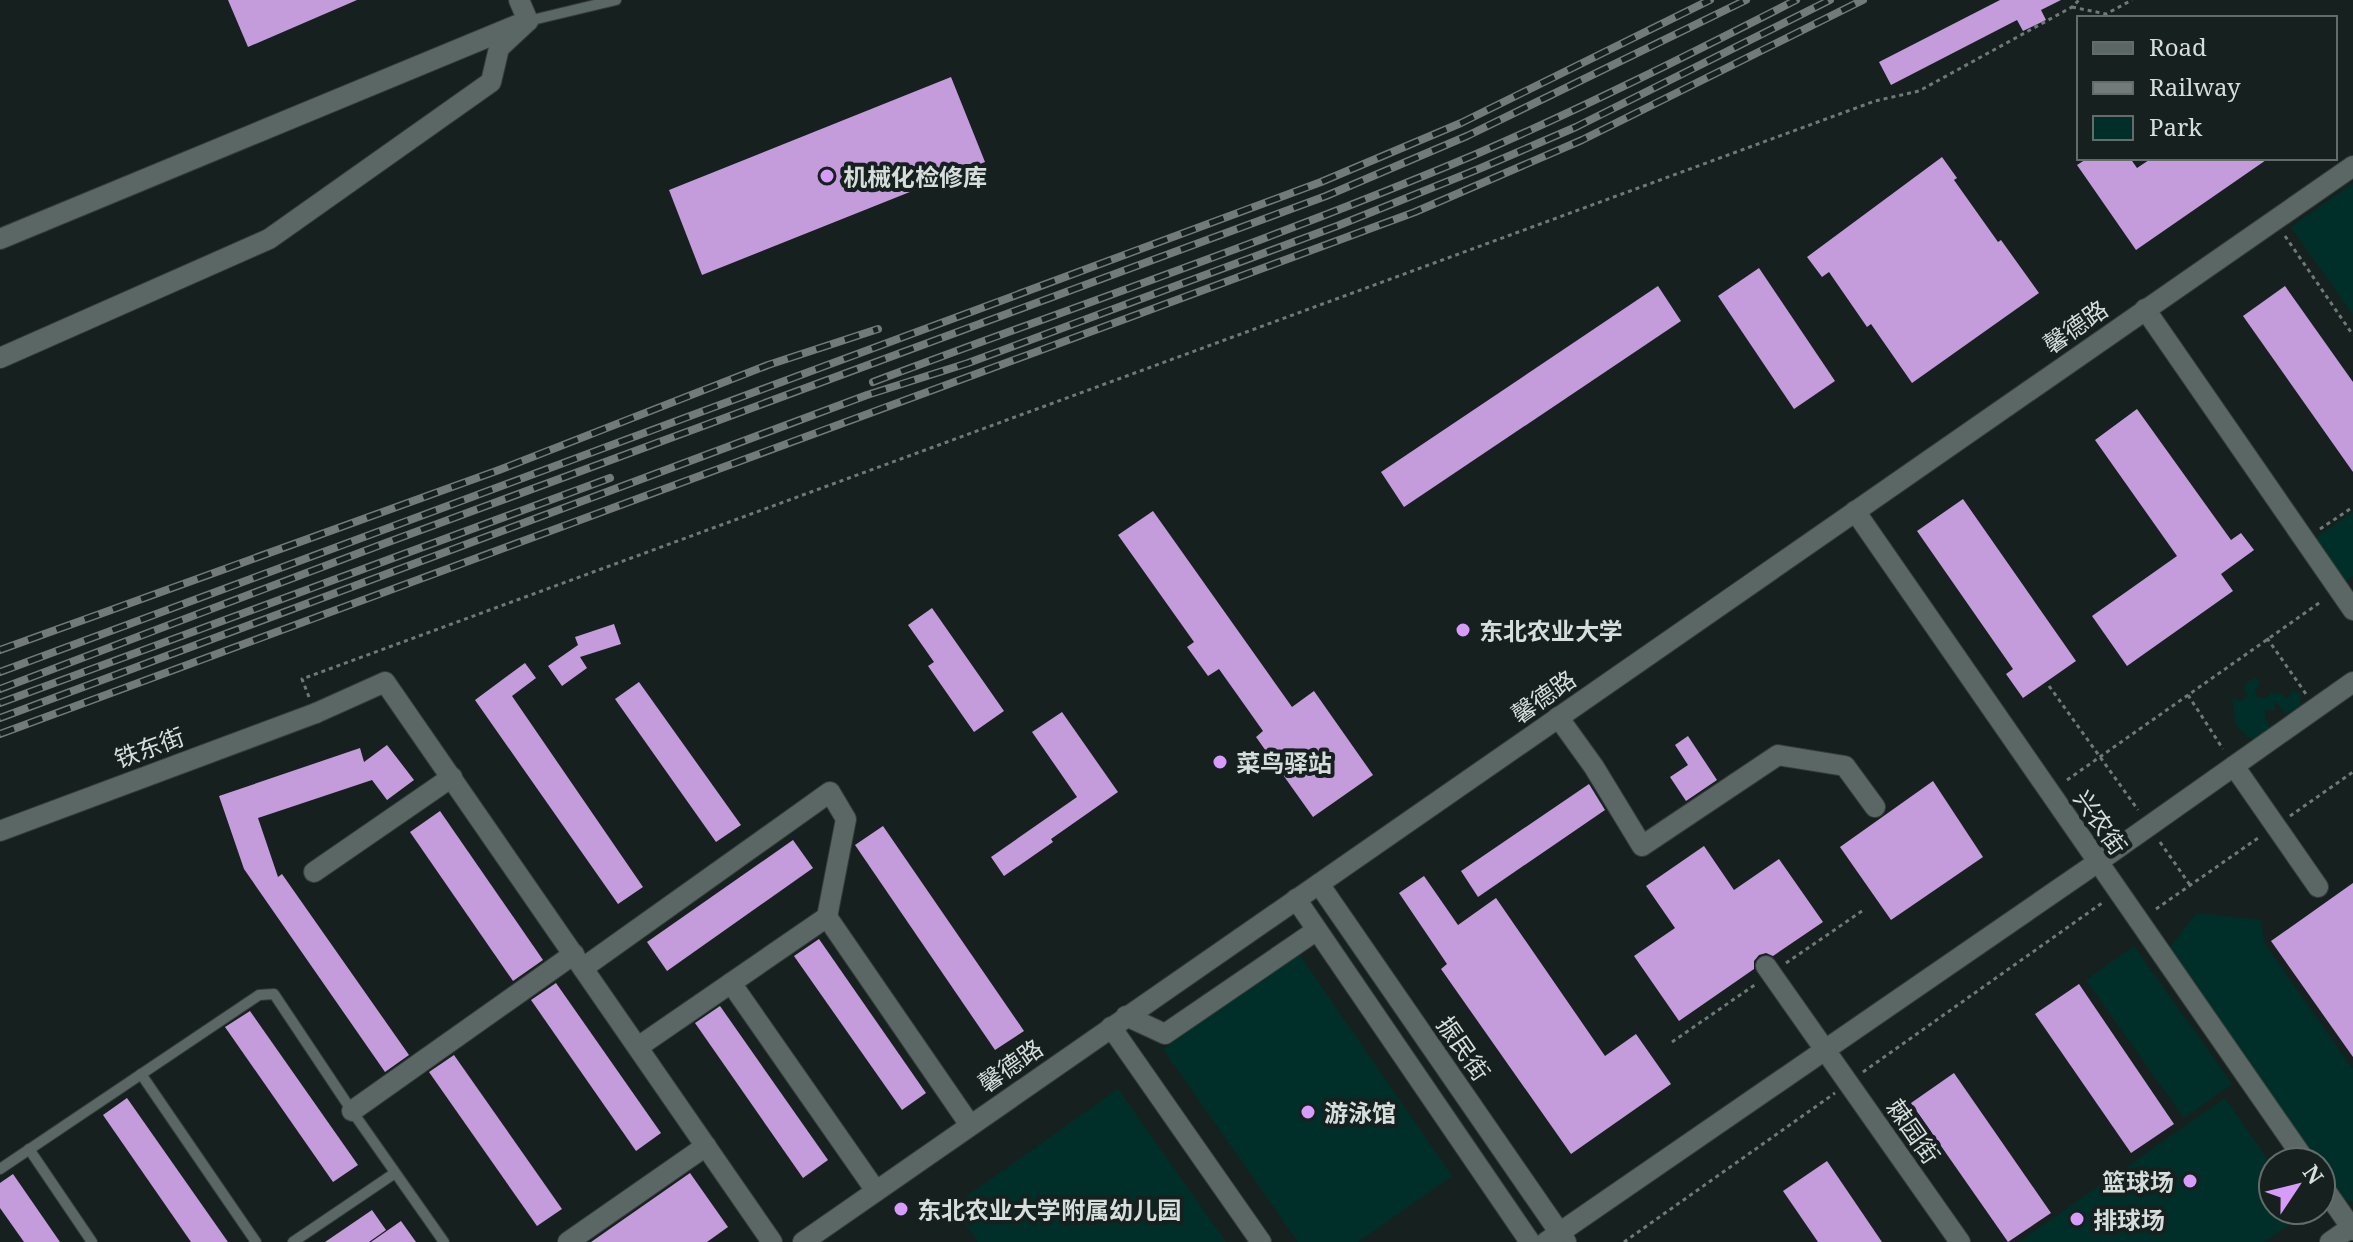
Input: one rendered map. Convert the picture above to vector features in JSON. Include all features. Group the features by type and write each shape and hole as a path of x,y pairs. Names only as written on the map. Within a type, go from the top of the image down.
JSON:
{"street":[{"path":"519,0 528,21"},
{"path":"0,239 528,21"},
{"path":"0,358 269,239 491,82 499,48 528,21"},
{"name":"馨德路","path":"803,1242 2353,166"},
{"path":"2145,309 2353,610"},
{"name":"兴农街","path":"1855,511 2295,1146"},
{"name":"铁东街","path":"0,831 316,713 385,682 452,777"},
{"path":"1557,1239 2353,682"},
{"path":"1558,717 1594,767 1642,846 1778,755 1845,766 1875,807"},
{"path":"2234,766 2318,887"},
{"path":"314,872 452,777 772,1242"},
{"path":"352,1111 830,792 846,819 827,917 638,1047"},
{"name":"振民街","path":"1319,884 1485,1125 1557,1239"},
{"path":"1296,899 1530,1242"},
{"path":"827,917 970,1125"},
{"path":"1119,1022 1165,1034 1317,930"},
{"name":"棘园街","path":"1766,966 1960,1242"},
{"path":"731,983 876,1191"},
{"path":"1387,1031 1409,1015"},
{"path":"1119,1022 1261,1242"},
{"path":"1462,1141 1485,1125"},
{"path":"568,1242 706,1146"},
{"path":"2330,1242 2352,1227 2337,1206"}],"lane":[{"path":"528,21 616,0"},
{"path":"0,1169 259,995 274,994 444,1242"},
{"path":"141,1074 256,1242"},
{"path":"29,1149 92,1242"},
{"path":"293,1242 395,1173"}],"path":[{"path":"302,679 1860,106 1919,91 2072,7 2079,0"},
{"path":"2072,7 2106,14 2132,0"},
{"path":"2275,220 2353,335"},
{"path":"2304,540 2353,507"},
{"path":"2049,792 2339,589"},
{"path":"2267,638 2316,708"},
{"path":"2049,686 2190,885"},
{"path":"2188,695 2234,766"},
{"path":"2139,921 2353,772"},
{"path":"1624,1242 2118,892"}],"green space":[{"path":"2353,183 2353,315 2291,227"},
{"path":"2353,512 2353,576 2342,584 2311,541"},
{"path":"2256,678 2260,682 2255,692 2257,698 2268,698 2270,692 2282,694 2286,699 2294,690 2297,694 2301,692 2303,709 2286,713 2276,702 2274,706 2277,710 2265,710 2265,719 2271,729 2255,739 2246,737 2236,726 2232,698 2241,701 2248,696 2244,688 2248,681"},
{"path":"2197,913 2261,920 2264,943 2353,1069 2353,1202 2337,1197 2337,1146 2295,1146 2163,956"},
{"path":"2134,946 2232,1084 2184,1118 2086,980"},
{"name":"游泳馆","path":"1299,954 1452,1176 1358,1242 1298,1242 1163,1049"},
{"path":"1118,1089 1226,1242 978,1242 953,1206"},
{"name":"篮球场","path":"2225,1098 2258,1146 2257,1226 2287,1226 2264,1242 2019,1242"}],"building":[{"path":"228,0 357,0 248,47"},
{"path":"2000,0 2061,0 2041,10 2046,20 2023,31 2017,20 1891,85 1879,62"},
{"name":"机械化检修库","path":"951,77 985,162 702,275 669,190"},
{"path":"1942,157 1957,178 1954,180 1998,242 2001,240 2039,293 1912,383 1871,324 1867,327 1829,272 1822,277 1807,257"},
{"path":"2085,160 2131,160 2137,168 2149,160 2266,160 2136,250 2077,165"},
{"path":"1759,268 1835,381 1794,409 1718,296"},
{"path":"1658,286 1681,321 1404,507 1381,472"},
{"path":"2285,286 2353,382 2353,472 2243,316"},
{"path":"2137,409 2231,540 2241,533 2254,550 2221,574 2233,591 2127,666 2092,616 2177,556 2095,440"},
{"path":"1963,499 2076,661 2023,698 2006,674 2013,669 1917,531"},
{"path":"1153,511 1292,707 1314,691 1373,775 1313,817 1256,737 1263,731 1219,669 1208,676 1187,647 1194,642 1118,535"},
{"path":"932,608 1004,711 974,732 928,666 934,662 908,625"},
{"path":"614,624 621,644 580,657 587,668 562,686 548,666 578,645 575,637"},
{"path":"525,663 536,678 512,696 643,887 618,904 475,700"},
{"path":"639,682 741,825 716,842 615,699"},
{"path":"1062,712 1118,792 1004,876 991,857 1077,797 1032,732"},
{"path":"1688,736 1717,780 1686,801 1670,777 1688,765 1675,745"},
{"path":"387,745 414,780 387,800 372,780 258,818 278,877 282,874 409,1055 385,1072 244,869 219,796 360,748 364,762"},
{"path":"1933,781 1983,857 1891,920 1840,847"},
{"path":"1589,784 1605,810 1478,897 1461,871"},
{"path":"440,811 543,960 513,981 410,832"},
{"path":"883,826 1024,1031 995,1050 855,845"},
{"path":"793,840 813,868 667,971 647,942"},
{"path":"1704,846 1734,890 1779,859 1823,922 1773,956 1766,953 1759,955 1754,961 1754,969 1679,1021 1634,956 1675,928 1646,886"},
{"path":"1424,876 1458,925 1496,898 1605,1056 1636,1034 1671,1084 1571,1154 1441,969 1447,964 1399,893"},
{"path":"2353,883 2353,1057 2271,941"},
{"path":"819,939 926,1093 902,1110 794,956"},
{"path":"556,983 661,1133 636,1151 531,1000"},
{"path":"2079,984 2174,1124 2131,1153 2035,1014"},
{"path":"720,1006 828,1160 803,1178 695,1023"},
{"path":"250,1011 358,1165 333,1182 225,1027"},
{"path":"454,1055 562,1209 537,1226 429,1072"},
{"path":"1954,1073 2051,1213 2008,1242 1911,1103"},
{"path":"127,1098 228,1242 191,1242 103,1115"},
{"path":"1827,1161 1882,1242 1818,1242 1783,1191"},
{"path":"690,1173 728,1227 707,1242 591,1242"},
{"path":"13,1174 60,1242 24,1242 0,1208 0,1183"},
{"path":"372,1210 386,1230 369,1242 325,1242"},
{"path":"401,1221 416,1242 371,1242"}],"railway":[{"path":"0,672 1321,182 1461,123 1710,0"},
{"path":"0,689 383,544 1326,196 1467,136 1746,0"},
{"path":"873,382 1400,186 1596,100 1796,0"},
{"path":"0,718 867,395 968,363 1337,226 1576,127 1830,0"},
{"path":"0,734 1415,212 1582,140 1863,0"},
{"path":"0,650 499,470 768,365 878,329"},
{"path":"0,703 610,478"}],"place":[{"name":"机械化检修库","path":"827,176"},
{"name":"东北农业大学","path":"1463,630"},
{"name":"菜鸟驿站","path":"1220,762"},
{"name":"游泳馆","path":"1308,1112"},
{"name":"篮球场","path":"2190,1181"},
{"name":"东北农业大学附属幼儿园","path":"901,1209"},
{"name":"排球场","path":"2077,1219"}]}
